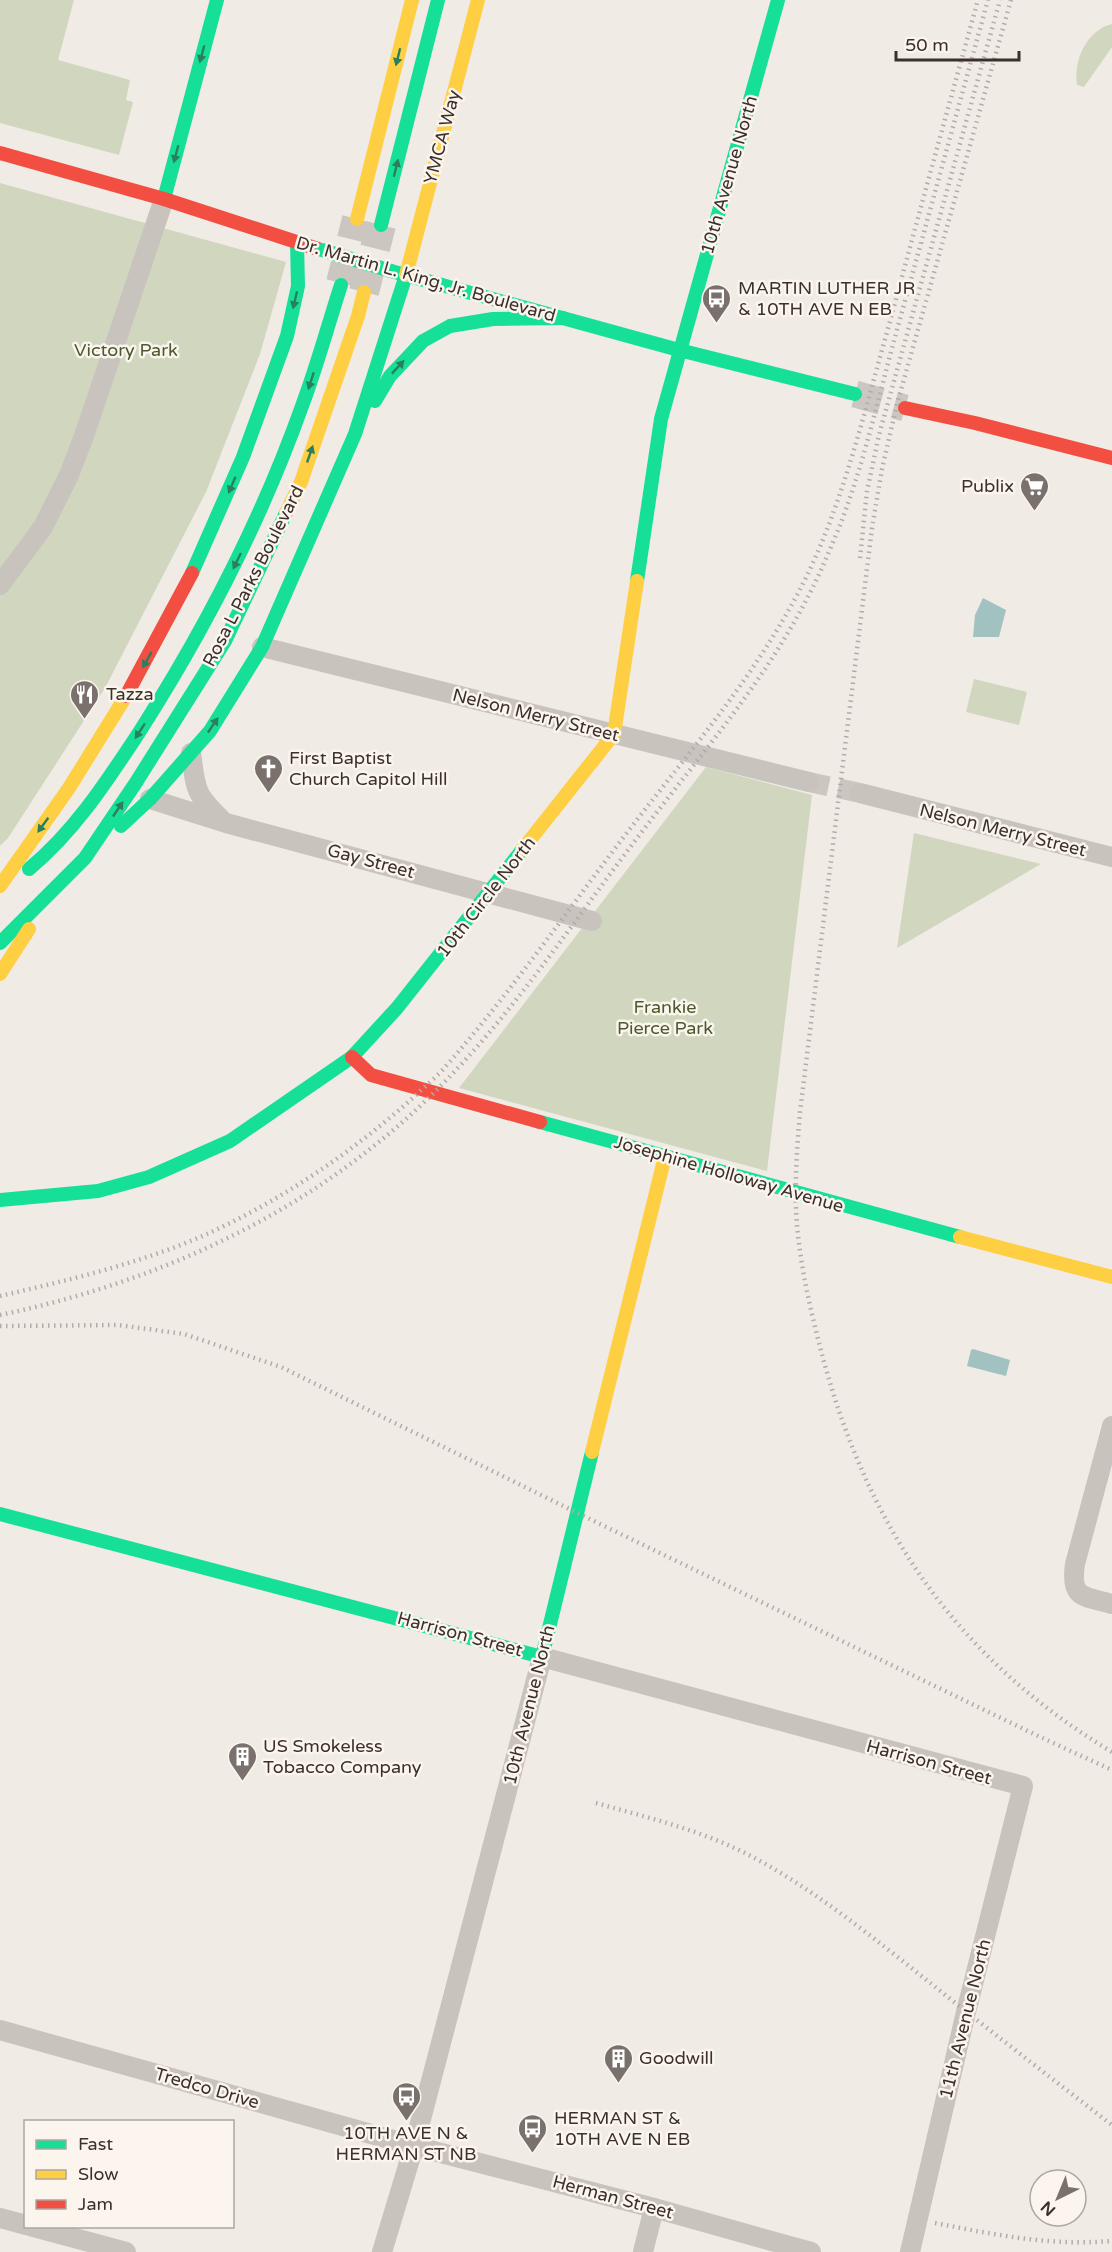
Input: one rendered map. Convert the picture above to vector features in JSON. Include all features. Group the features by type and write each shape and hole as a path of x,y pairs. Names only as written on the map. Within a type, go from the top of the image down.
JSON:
{"main road":[{"path":"164,199 217,0"},
{"path":"357,219 412,0"},
{"path":"381,225 438,0"},
{"name":"YMCA Way","path":"406,275 478,0"},
{"name":"10th Avenue North","path":"680,350 778,0"},
{"name":"Dr. Martin L. King, Jr. Boulevard","path":"0,153 164,199 391,271 680,350 855,394"},
{"path":"0,888 62,799 102,736 154,647 202,552 250,440 283,343 297,294 297,242"},
{"path":"85,858 150,799 210,731 262,647 355,434 406,275"},
{"name":"Rosa L Parks Boulevard","path":"0,888 36,863 92,800 155,708 198,635 241,552 282,458 302,406 340,285"},
{"name":"Rosa L Parks Boulevard","path":"0,944 85,858 135,784 225,641 300,483 358,316 364,292"},
{"path":"355,434 390,376 423,341 437,333 450,326 493,319 563,318"},
{"name":"10th Circle North","path":"0,1200 98,1191 149,1177 230,1141 352,1057 397,1008 490,893 614,734 661,423 680,350"},
{"path":"905,408 975,423 1112,458"},
{"path":"0,974 62,883"},
{"name":"Josephine Holloway Avenue","path":"352,1057 371,1075 944,1234 1112,1277"},
{"name":"10th Avenue North","path":"542,1657 665,1156"},
{"name":"Harrison Street","path":"0,1514 542,1657"}],"street":[{"path":"0,585 42,527 69,475 164,199"},
{"name":"Nelson Merry Street","path":"262,647 809,782"},
{"path":"190,753 196,789 206,804 226,823"},
{"name":"Nelson Merry Street","path":"860,793 1112,857"},
{"name":"Gay Street","path":"150,799 226,823 592,921"},
{"path":"1112,1426 1075,1564 1073,1584 1074,1589 1092,1599 1112,1604"},
{"name":"Harrison Street","path":"542,1657 1023,1786"},
{"name":"10th Avenue North","path":"382,2252 414,2146 542,1657"},
{"name":"11th Avenue North","path":"910,2252 966,2012 1023,1786"},
{"name":"Tredco Drive","path":"0,2030 414,2146"},
{"name":"Herman Street","path":"414,2146 654,2208 811,2252"},
{"path":"644,2252 654,2208"},
{"path":"0,2218 24,2224"},
{"path":"37,2228 126,2252"}],"green space":[{"path":"0,0 74,0 58,60 130,80 126,100 133,102 119,155 0,123"},
{"path":"1112,24 1112,47 1084,87 1077,85 1077,66 1084,47 1095,33"},
{"name":"Victory Park","path":"0,183 286,262 260,354 206,492 105,688 8,838 0,846"},
{"path":"974,679 1027,692 1019,725 966,712"},
{"name":"Frankie Pierce Park","path":"706,767 812,795 767,1171 459,1088"},
{"path":"914,833 1041,864 897,948"}],"water":[{"path":"983,598 1006,610 999,637 973,637 975,615"},
{"path":"973,1349 1010,1360 1006,1376 967,1366"}],"tunnel":[{"path":"341,283 357,219"},
{"path":"364,292 381,225"},
{"path":"855,394 905,408"},
{"path":"809,782 860,793"}],"railway":[{"path":"0,1296 131,1262 207,1234 290,1190 342,1155 392,1116 435,1078 470,1038 730,700 777,631 797,594 816,556 838,500 865,413 978,0"},
{"path":"0,1315 64,1300 127,1280 188,1256 247,1228 303,1196 357,1159 408,1117 455,1071 504,1015 721,730 761,675 797,617 824,563 847,507 869,435 988,0"},
{"path":"860,558 867,491 879,435 1000,0"},
{"path":"1011,0 897,404 882,469 872,528 800,1112 796,1211 804,1277 824,1362 844,1424 867,1482 895,1536 928,1587 966,1633 1009,1676 1058,1716 1112,1752"},
{"path":"0,1326 118,1325 184,1334 281,1367 600,1524 1112,1770"},
{"path":"596,1803 671,1824 725,1844 768,1865 862,1929 1112,2125"},
{"path":"935,2223 1044,2241 1112,2241"}],"traffic: fast":[{"path":"164,199 217,0"},
{"path":"381,225 438,0"},
{"path":"637,581 661,419 778,0"},
{"path":"192,573 243,457 287,336 298,286 297,242"},
{"path":"322,250 391,271"},
{"path":"391,271 679,350 855,394"},
{"path":"121,826 150,799 210,731 262,647 355,434 406,275"},
{"path":"29,869 76,822 103,787 164,692 209,614 250,532 286,449 313,376 341,285"},
{"path":"375,401 390,376 423,341 450,326 493,319 563,318"},
{"path":"0,943 85,858 135,784 225,641 286,513"},
{"path":"0,1200 98,1191 149,1177 230,1141 352,1057 397,1008 522,850"},
{"path":"540,1122 960,1237"},
{"path":"0,1514 542,1657 592,1452"}],"traffic: slow":[{"path":"357,219 412,0"},
{"path":"406,275 478,0"},
{"path":"286,513 301,482 358,316 364,292"},
{"path":"522,850 614,734 637,581"},
{"path":"0,886 69,788 126,696"},
{"path":"0,974 29,929"},
{"path":"592,1452 665,1156"},
{"path":"960,1237 1112,1277"}],"traffic: jam":[{"path":"0,153 164,199 318,249"},
{"path":"905,408 975,423 1112,458"},
{"path":"126,696 192,573"},
{"path":"352,1057 371,1075 540,1122"}],"place":[{"name":"MARTIN LUTHER JR & 10TH AVE N EB","path":"717,324"},
{"name":"Publix","path":"1035,512"},
{"name":"Tazza","path":"85,720"},
{"name":"First Baptist Church Capitol Hill","path":"268,794"},
{"name":"US Smokeless Tobacco Company","path":"242,1782"},
{"name":"Goodwill","path":"618,2084"},
{"name":"10TH AVE N & HERMAN ST NB","path":"406,2122"},
{"name":"HERMAN ST & 10TH AVE N EB","path":"533,2154"}]}
